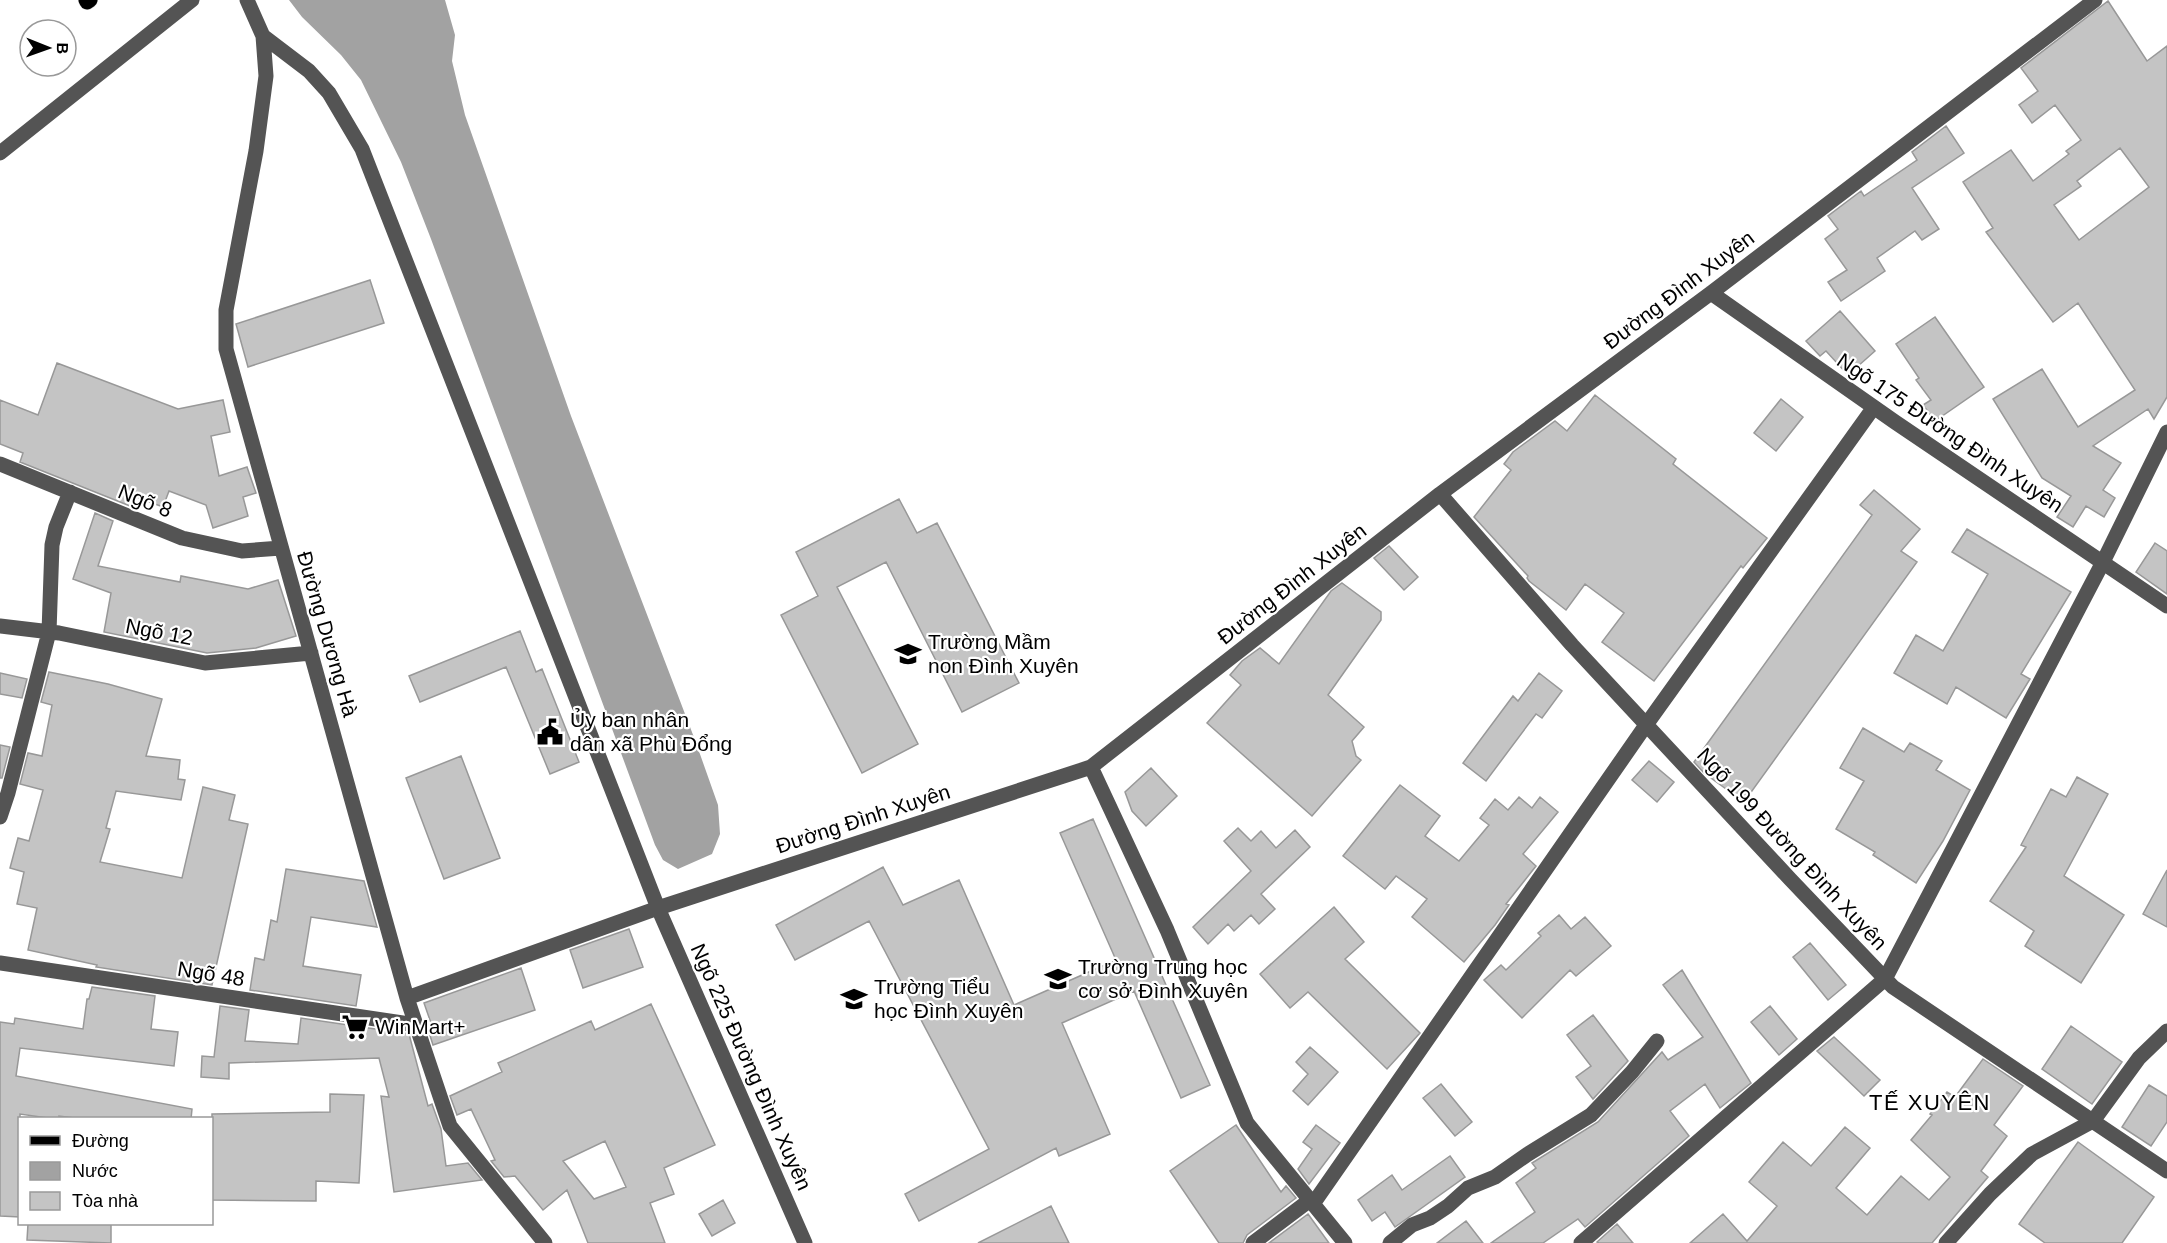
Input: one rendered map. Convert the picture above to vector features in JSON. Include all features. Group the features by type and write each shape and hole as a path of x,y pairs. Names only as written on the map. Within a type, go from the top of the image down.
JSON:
{"street":[{"path":"0,153 192,0"},
{"name":"Đường Dương Hà","path":"247,0 263,36 266,76 262,115 226,310 226,349 407,998 450,1126 545,1243"},
{"name":"Đường Đình Xuyên","path":"407,998 658,909 1091,767 1440,494 1711,293 2095,0"},
{"name":"Ngõ 225 Đường Đình Xuyên","path":"263,36 309,71 329,93 362,149 658,909 805,1243"},
{"name":"Ngõ 175 Đường Đình Xuyên","path":"1711,293 2167,606"},
{"path":"1253,1243 1312,1202 1646,724 1874,407"},
{"path":"1581,1243 1885,978 2103,562 2167,432"},
{"name":"Ngõ 8","path":"0,464 182,538 242,551 281,548"},
{"path":"0,817 49,633 52,545 56,527 70,492"},
{"name":"Ngõ 199 Đường Đình Xuyên","path":"1440,494 1572,645 1893,987 2167,1171"},
{"name":"Ngõ 12","path":"0,626 59,633 205,663 311,653"},
{"path":"1091,767 1167,930 1246,1123 1346,1243"},
{"name":"Ngõ 48","path":"0,963 416,1025"},
{"path":"1946,1243 1990,1194 2032,1154 2093,1121 2139,1059 2167,1031"},
{"path":"1390,1243 1412,1225 1430,1218 1448,1206 1468,1188 1495,1178 1528,1154 1591,1115 1632,1072 1657,1041"}],"water":[{"path":"289,0 445,0 455,35 452,61 465,115 571,416 718,805 720,834 712,854 678,869 663,860 655,845 401,162 361,80 341,55 302,17"}],"building":[{"path":"2108,1 2147,61 2167,46 2167,397 2154,419 2148,409 2093,446 2121,463 2103,490 2115,498 2104,517 2086,506 2073,527 2057,517 2071,496 2042,478 1993,399 2042,369 2078,427 2135,390 2078,303 2053,322 1986,232 1993,228 1963,182 2011,150 2033,181 2069,154 2066,151 2081,140 2055,105 2032,123 2019,105 2038,91 2021,68","holes":["2120,148 2149,187 2079,240 2054,205 2081,186 2077,181"]},
{"path":"1946,126 1964,153 1912,188 1939,229 1922,240 1915,231 1877,258 1885,271 1841,301 1828,282 1847,270 1825,239 1838,229 1828,216 1861,191 1864,196 1917,160 1912,152"},
{"path":"370,280 384,323 248,367 236,324"},
{"path":"1840,311 1875,351 1848,375 1826,351 1820,356 1806,341"},
{"path":"1935,317 1984,387 1935,421 1923,405 1931,400 1916,380 1919,378 1896,344"},
{"path":"57,363 178,409 223,400 230,432 211,436 219,476 247,467 256,493 243,497 248,516 213,528 206,505 169,491 163,507 134,496 130,506 20,462 23,453 0,444 0,400 38,415"},
{"path":"1595,395 1676,459 1673,464 1767,538 1743,568 1741,566 1654,681 1602,642 1624,613 1585,584 1566,610 1529,581 1528,576 1474,517 1511,470 1504,464 1513,452 1555,421 1567,431"},
{"path":"1781,399 1803,417 1776,451 1754,433"},
{"path":"1874,490 1920,529 1901,551 1917,562 1744,802 1704,773 1694,762 1872,515 1860,505"},
{"path":"899,499 917,533 937,523 1019,683 962,712 886,562 837,587 918,744 862,773 781,615 818,596 796,552"},
{"path":"95,513 113,521 98,566 180,582 181,576 248,589 278,580 296,636 256,648 207,653 104,632 111,593 73,579"},
{"path":"1967,529 2071,592 2021,674 2030,679 2006,718 1956,687 1947,704 1894,673 1916,635 1943,651 1988,574 1952,552"},
{"path":"2155,543 2167,551 2167,594 2136,572"},
{"path":"1389,546 1418,577 1404,590 1374,558"},
{"path":"1342,583 1381,612 1381,620 1328,695 1364,727 1352,741 1356,756 1361,760 1312,816 1207,723 1241,685 1230,675 1242,661 1260,648 1279,664 1331,591"},
{"name":"Ủy ban nhân dân xã Phù Đổng","path":"520,631 536,672 542,669 579,762 550,774 506,667 420,702 409,676"},
{"path":"49,672 108,684 162,699 146,756 180,760 178,779 185,780 181,800 116,791 106,828 110,829 100,862 182,878 203,787 235,795 229,820 248,824 212,985 96,967 97,965 28,950 37,908 17,904 24,872 10,868 18,838 29,841 43,790 20,784 28,753 42,756 52,705 41,702"},
{"path":"0,673 27,679 22,698 0,694"},
{"path":"1539,673 1562,691 1542,718 1536,714 1486,781 1463,763 1513,696 1518,701"},
{"path":"1863,728 1904,752 1910,743 1942,761 1936,770 1970,790 1943,841 1916,883 1873,855 1875,852 1836,829 1864,781 1840,768"},
{"path":"0,745 10,747 2,778 0,778"},
{"path":"461,756 500,858 444,879 406,778"},
{"path":"1649,761 1674,782 1657,802 1632,780"},
{"path":"1151,768 1177,796 1146,826 1132,811 1125,792"},
{"path":"2077,777 2108,794 2064,876 2124,915 2081,983 2025,946 2034,931 1990,901 2026,847 2021,845 2051,789 2066,797"},
{"path":"1400,785 1440,816 1425,836 1459,861 1489,825 1480,818 1495,799 1508,810 1519,797 1532,808 1540,797 1558,812 1523,854 1536,866 1506,904 1509,905 1495,925 1464,962 1412,917 1427,899 1396,876 1385,889 1343,856"},
{"path":"1093,819 1210,1085 1181,1098 1134,991 1062,1023 1110,1134 1059,1156 1056,1148 919,1221 905,1194 989,1149 869,921 795,960 776,925 883,867 903,905 959,880 1014,1005 1116,960 1060,833"},
{"path":"1238,828 1251,841 1261,831 1276,848 1295,830 1310,847 1261,894 1275,909 1259,924 1251,915 1234,931 1228,924 1208,944 1193,927 1251,871 1224,841"},
{"path":"286,869 364,881 377,927 311,917 303,966 361,975 356,1006 250,990 255,958 264,960 271,920 277,922"},
{"path":"2167,870 2167,927 2143,914"},
{"path":"1334,907 1364,942 1345,959 1420,1033 1387,1069 1308,992 1290,1008 1260,974"},
{"path":"1559,915 1571,929 1585,917 1611,946 1576,976 1570,970 1522,1018 1484,980 1501,965 1506,970 1541,936 1538,933"},
{"path":"629,929 643,967 583,988 570,950"},
{"path":"1810,943 1846,985 1828,1000 1793,957"},
{"path":"521,968 535,1010 433,1045 427,1026 432,1026 424,1003"},
{"path":"1682,970 1751,1083 1720,1108 1705,1084 1670,1111 1689,1136 1585,1227 1578,1219 1543,1243 1491,1243 1535,1212 1516,1183 1536,1168 1532,1163 1598,1122 1662,1052 1668,1060 1703,1037 1663,985"},
{"path":"92,987 155,996 151,1029 178,1032 174,1066 20,1048 16,1076 192,1109 191,1117 41,1117 20,1114 18,1117 18,1217 0,1216 0,1022 14,1024 15,1018 83,1029 87,999 89,999"},
{"path":"651,1004 715,1145 664,1168 674,1194 650,1203 665,1243 588,1243 567,1190 543,1210 515,1176 504,1177 491,1161 495,1160 471,1109 457,1115 450,1096 502,1072 498,1063 591,1021 595,1030","holes":["605,1141 626,1187 594,1199 563,1161"]},
{"path":"220,1006 249,1010 245,1041 298,1044 301,1018 409,1034 428,1106 432,1104 441,1129 446,1166 468,1163 482,1180 394,1192 381,1096 389,1097 379,1058 229,1063 229,1079 201,1077 202,1056 214,1057"},
{"path":"1770,1006 1797,1039 1779,1055 1751,1022"},
{"path":"1593,1015 1628,1061 1593,1099 1576,1077 1591,1066 1567,1035"},
{"path":"2071,1026 2122,1062 2092,1104 2042,1069"},
{"path":"1834,1037 1880,1080 1864,1096 1817,1051"},
{"path":"1310,1047 1338,1072 1308,1105 1293,1091 1308,1074 1296,1062"},
{"path":"1983,1059 2023,1086 1994,1125 2007,1136 1981,1171 1988,1177 1932,1243 1690,1243 1723,1214 1747,1241 1777,1206 1749,1182 1783,1142 1811,1166 1845,1127 1870,1148 1836,1188 1867,1215 1901,1176 1929,1200 1950,1177 1911,1140 1947,1092 1955,1097"},
{"path":"1441,1084 1472,1122 1455,1136 1423,1098"},
{"path":"2149,1085 2167,1096 2167,1122 2151,1146 2122,1127"},
{"path":"330,1094 364,1095 359,1183 316,1181 316,1201 213,1200 212,1114 330,1112"},
{"path":"1236,1125 1281,1192 1286,1186 1296,1198 1247,1235 1243,1243 1219,1243 1170,1171"},
{"path":"1316,1125 1340,1143 1309,1184 1298,1169 1312,1149 1303,1142"},
{"path":"2078,1142 2154,1197 2122,1243 2045,1243 2019,1224"},
{"path":"1450,1156 1465,1177 1395,1227 1385,1212 1372,1221 1358,1200 1392,1175 1402,1190"},
{"path":"723,1200 735,1223 712,1236 699,1214"},
{"path":"1051,1206 1069,1243 978,1243"},
{"path":"1308,1214 1329,1243 1269,1243"},
{"path":"1466,1221 1483,1243 1437,1243"},
{"path":"1617,1224 1633,1243 1597,1242"},
{"path":"28,1225 111,1225 111,1243 27,1240"}],"place":[{"name":"Trường Mầm non Đình Xuyên","path":"908,654"},
{"name":"Ủy ban nhân dân xã Phù Đổng","path":"550,732"},
{"name":"Trường Trung học cơ sở Đình Xuyên","path":"1058,979"},
{"name":"Trường Tiểu học Đình Xuyên","path":"854,999"},
{"name":"WinMart+","path":"355,1027"}],"district":[{"name":"TẾ XUYÊN","path":"1930,1102"}]}
